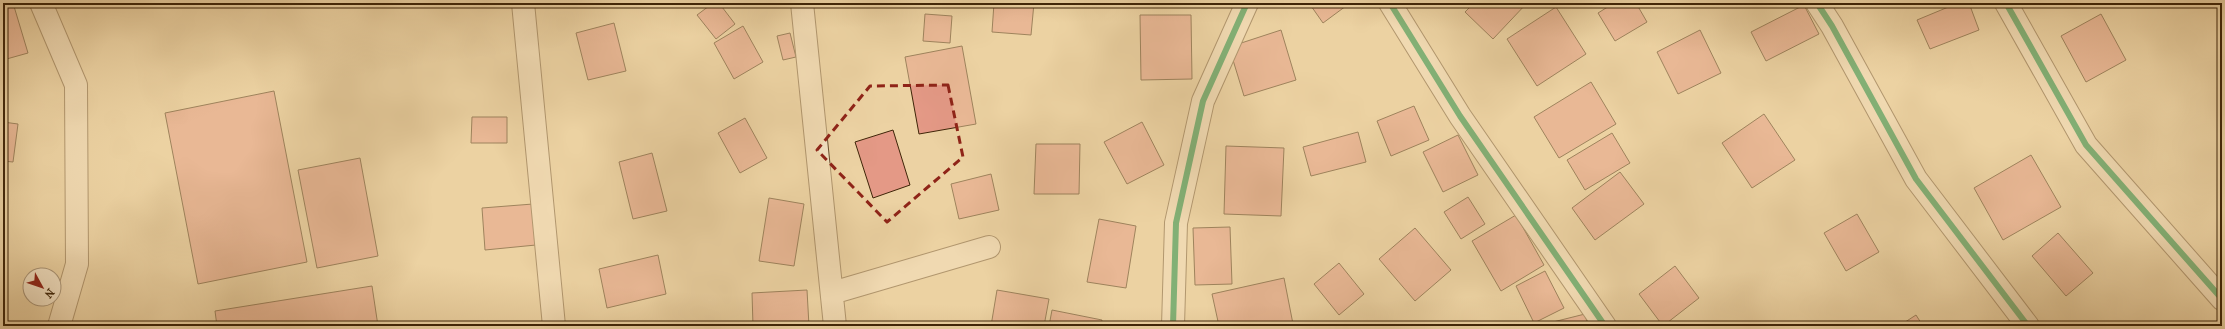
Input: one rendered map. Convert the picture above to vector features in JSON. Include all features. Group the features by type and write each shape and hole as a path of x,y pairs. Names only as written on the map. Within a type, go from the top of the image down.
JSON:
{"street":[{"path":"42,3 76,85 77,264 59,326"},
{"path":"523,3 554,326"},
{"path":"802,3 835,326"},
{"path":"1173,326 1176,223 1203,101 1247,3"},
{"path":"1390,3 1460,116 1605,326"},
{"path":"1816,3 1832,26 1916,179 2028,326"},
{"path":"2006,3 2086,145 2222,299"},
{"path":"832,293 988,247"}],"highlighted area":[{"path":"948,85 963,157 887,222 817,150 870,86"}],"building":[{"path":"3,3 13,3 28,53 3,60"},
{"path":"713,3 719,3 735,24 716,39 697,15"},
{"path":"994,3 1034,3 1031,35 992,32"},
{"path":"1309,3 1350,3 1323,23"},
{"path":"1474,3 1527,3 1493,39 1465,12"},
{"path":"1614,3 1636,3 1647,22 1615,41 1598,13"},
{"path":"1958,3 1969,3 1979,30 1930,49 1917,20"},
{"path":"1804,5 1819,34 1766,61 1751,32"},
{"path":"1556,7 1586,54 1537,86 1507,39"},
{"path":"925,14 952,16 950,43 923,41"},
{"path":"2101,14 2126,60 2086,82 2061,36"},
{"path":"1140,15 1191,15 1192,79 1141,80"},
{"path":"614,23 626,71 588,80 576,33"},
{"path":"743,26 763,62 734,79 714,43"},
{"path":"1281,30 1296,80 1244,96 1229,47"},
{"path":"1700,30 1721,73 1678,94 1657,52"},
{"path":"790,33 796,57 783,60 777,36"},
{"path":"962,46 976,124 919,134 905,57"},
{"path":"1591,82 1616,124 1559,158 1534,117"},
{"path":"274,91 307,262 198,284 165,113"},
{"path":"1414,106 1429,140 1391,156 1377,121"},
{"path":"1764,114 1795,160 1752,188 1722,143"},
{"path":"472,117 507,117 507,143 471,143"},
{"path":"745,118 767,158 740,173 718,133"},
{"path":"3,122 18,124 13,162 3,161"},
{"path":"1142,122 1164,165 1127,184 1104,142"},
{"path":"893,130 910,185 873,198 855,142"},
{"path":"1358,132 1366,162 1311,176 1303,147"},
{"path":"1612,133 1630,163 1585,190 1567,160"},
{"path":"1458,135 1478,175 1443,192 1423,152"},
{"path":"1036,144 1080,144 1079,194 1034,194"},
{"path":"1226,146 1284,148 1281,216 1224,214"},
{"path":"652,153 667,211 633,219 619,162"},
{"path":"2031,155 2061,207 2003,240 1974,188"},
{"path":"360,158 378,256 317,268 298,170"},
{"path":"3,168 6,168 3,195"},
{"path":"1620,172 1644,204 1595,240 1572,208"},
{"path":"991,174 999,210 959,219 951,184"},
{"path":"1468,197 1485,224 1461,239 1444,212"},
{"path":"769,198 804,204 794,266 759,261"},
{"path":"533,204 536,245 485,250 482,208"},
{"path":"1857,214 1879,252 1846,271 1824,233"},
{"path":"1516,215 1544,265 1501,291 1472,241"},
{"path":"1099,219 1136,226 1126,288 1087,282"},
{"path":"1230,227 1232,284 1195,285 1193,228"},
{"path":"1415,228 1451,270 1415,301 1379,259"},
{"path":"2058,233 2093,273 2066,296 2032,256"},
{"path":"658,255 666,294 607,308 599,269"},
{"path":"1339,263 1364,294 1339,315 1314,284"},
{"path":"1675,266 1699,298 1663,326 1639,294"},
{"path":"1545,271 1564,308 1534,323 1516,286"},
{"path":"1284,278 1293,324 1283,326 1219,326 1212,294"},
{"path":"372,286 378,326 217,326 215,311"},
{"path":"807,290 809,326 753,326 752,293"},
{"path":"997,290 1049,299 1044,326 991,326"},
{"path":"1052,310 1102,320 1101,326 1049,326"},
{"path":"1585,314 1588,326 1554,326 1553,322"},
{"path":"1916,315 1923,326 1899,326"}],"cycle path":[{"path":"1173,326 1176,223 1203,101 1247,3"},
{"path":"1390,3 1460,116 1605,326"},
{"path":"1817,3 1832,26 1916,179 2028,326"},
{"path":"2006,3 2086,145 2222,299"}]}
